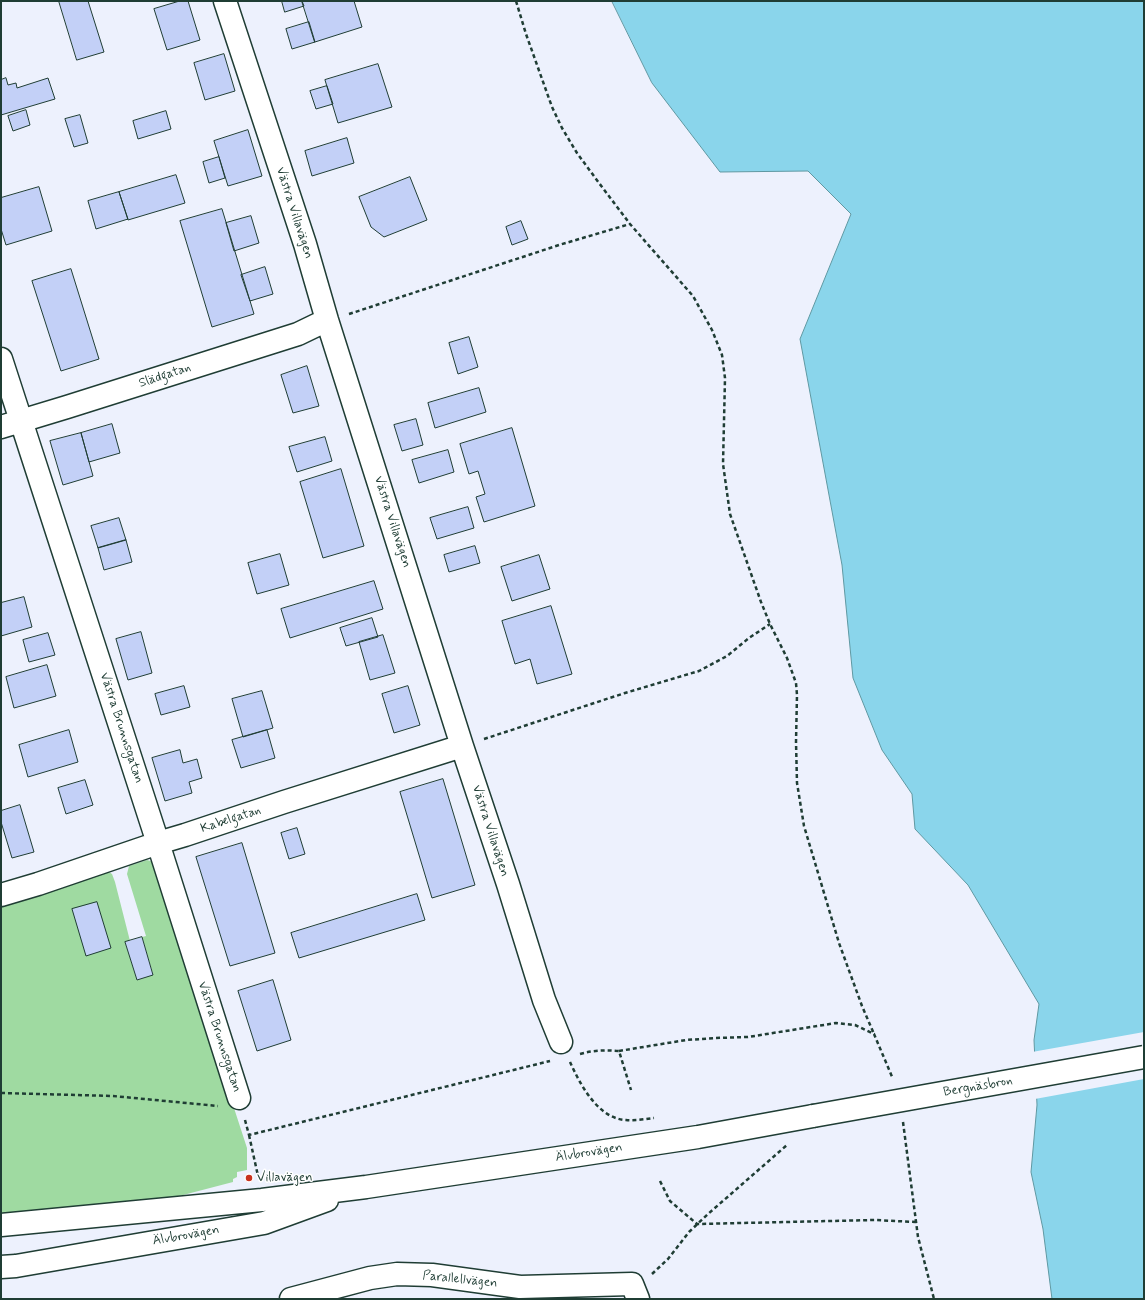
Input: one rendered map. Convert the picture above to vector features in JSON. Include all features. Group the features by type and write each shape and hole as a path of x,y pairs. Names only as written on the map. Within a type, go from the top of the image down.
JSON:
{"street":[{"name":"Västra Villavägen","path":"224,1 305,244 327,320 544,1000 564,1054"},
{"name":"Slädgatan","path":"11,424 298,334 327,320"},
{"name":"Västra Brunnsgatan","path":"1,359 11,424 158,842 239,1098"},
{"name":"Kabelgatan","path":"1,895 38,884 158,842 185,835 462,746"},
{"name":"Bergnäsbron","path":"813,1116 1144,1057"},
{"name":"Älvbrovägen","path":"1,1225 262,1200 366,1187 698,1137 813,1116"},
{"name":"Älvbrovägen","path":"1,1267 264,1223 366,1187"},
{"name":"Parallellvägen","path":"299,1298 370,1278 397,1274 432,1275 520,1287 635,1292"}],"path":[{"path":"516,1 552,107 562,128 577,153 630,224 693,296 712,330 722,355 725,378 723,464 730,514 761,602 787,658 796,683 797,783 804,826 839,944 874,1034"},
{"path":"327,320 338,318 559,245 630,224"},
{"path":"462,746 625,693 699,671 726,656 770,624"},
{"path":"249,1135 564,1054 607,1050 619,1051 631,1090"},
{"path":"564,1054 579,1082 594,1102 608,1115 624,1120"},
{"path":"1,1093 113,1096 218,1106"},
{"path":"239,1098 258,1176"},
{"path":"635,1292 668,1259 697,1224 792,1141"},
{"path":"660,1181 670,1201 697,1224 867,1220 916,1222"}],"green space":[{"path":"147,860 154,862 247,1148 247,1170 237,1172 237,1177 233,1179 233,1182 164,1200 1,1215 1,906 109,872 112,874 115,882 130,941 125,942 137,980 153,974 142,937 146,936 127,874 129,866"}],"water":[{"path":"612,1 1144,1 1144,1299 1052,1299 1043,1229 1031,1172 1037,1105 1034,1040 1039,1004 968,885 915,829 912,794 882,750 853,678 842,565 800,339 851,214 808,171 720,172 652,83"}],"pier":[{"path":"1144,1032 1144,1079 1035,1099 1032,1052"}],"building":[{"path":"59,1 88,1 104,52 77,60"},
{"path":"180,1 188,1 200,40 167,50 154,9"},
{"path":"282,1 302,1 304,6 285,12"},
{"path":"302,1 354,1 362,27 315,42"},
{"path":"309,22 315,42 292,49 286,29"},
{"path":"224,54 235,91 205,100 194,63"},
{"path":"378,64 392,107 338,123 325,80"},
{"path":"6,78 8,85 16,83 17,88 48,78 55,99 1,115 1,80"},
{"path":"327,86 333,104 316,109 310,91"},
{"path":"26,110 30,125 13,131 8,116"},
{"path":"166,111 171,129 138,139 133,121"},
{"path":"80,115 88,143 74,147 65,119"},
{"path":"248,130 262,176 228,186 214,141"},
{"path":"347,138 354,163 312,176 305,151"},
{"path":"219,157 225,178 209,183 203,162"},
{"path":"176,175 185,203 128,220 119,192"},
{"path":"410,177 427,220 384,237 371,227 359,197"},
{"path":"39,187 52,231 6,245 1,229 1,198"},
{"path":"119,192 128,219 96,229 88,201"},
{"path":"222,209 254,314 212,327 180,221"},
{"path":"251,216 259,243 234,251 226,223"},
{"path":"521,221 528,239 512,245 506,227"},
{"path":"265,267 273,294 250,301 241,275"},
{"path":"71,269 99,359 61,371 32,281"},
{"path":"469,337 478,367 458,374 449,343"},
{"path":"307,366 319,406 293,413 281,375"},
{"path":"479,388 486,412 435,428 428,403"},
{"path":"416,419 423,445 402,451 394,425"},
{"path":"112,424 120,453 89,462 81,433"},
{"path":"512,428 535,506 484,522 476,497 485,494 478,471 469,474 460,444"},
{"path":"81,433 93,476 63,485 50,441"},
{"path":"325,437 332,461 297,472 289,447"},
{"path":"448,450 454,472 419,483 412,460"},
{"path":"341,469 364,546 323,558 300,482"},
{"path":"468,507 474,528 437,539 430,518"},
{"path":"119,518 126,540 98,548 91,526"},
{"path":"126,540 132,562 104,570 98,548"},
{"path":"475,546 480,563 449,572 444,555"},
{"path":"280,554 289,585 257,594 248,563"},
{"path":"539,555 550,589 512,601 501,567"},
{"path":"374,581 383,609 290,638 281,609"},
{"path":"24,597 32,627 1,636 1,603"},
{"path":"551,606 572,674 537,684 530,659 515,664 502,621"},
{"path":"372,618 378,637 346,646 340,628"},
{"path":"141,632 152,673 128,680 116,639"},
{"path":"48,633 55,655 29,662 23,640"},
{"path":"383,635 395,673 370,680 359,642"},
{"path":"47,665 56,696 14,708 6,677"},
{"path":"184,686 190,707 161,715 155,694"},
{"path":"408,686 420,725 394,733 382,694"},
{"path":"262,691 273,728 243,737 232,699"},
{"path":"69,730 78,762 28,777 19,745"},
{"path":"267,730 275,758 241,768 232,740"},
{"path":"180,750 183,763 197,759 202,778 189,782 192,793 165,801 152,758"},
{"path":"443,779 475,885 432,898 400,792"},
{"path":"85,780 93,805 66,814 58,788"},
{"path":"20,805 34,852 12,858 1,822 1,811"},
{"path":"297,828 305,854 289,859 281,833"},
{"path":"242,843 275,953 230,966 196,857"},
{"path":"417,894 425,920 299,958 291,933"},
{"path":"97,902 111,948 86,956 72,909"},
{"path":"142,937 153,975 137,980 125,942"},
{"path":"273,980 291,1040 257,1051 238,991"}],"place":[{"name":"Villavägen","path":"249,1178"}]}
